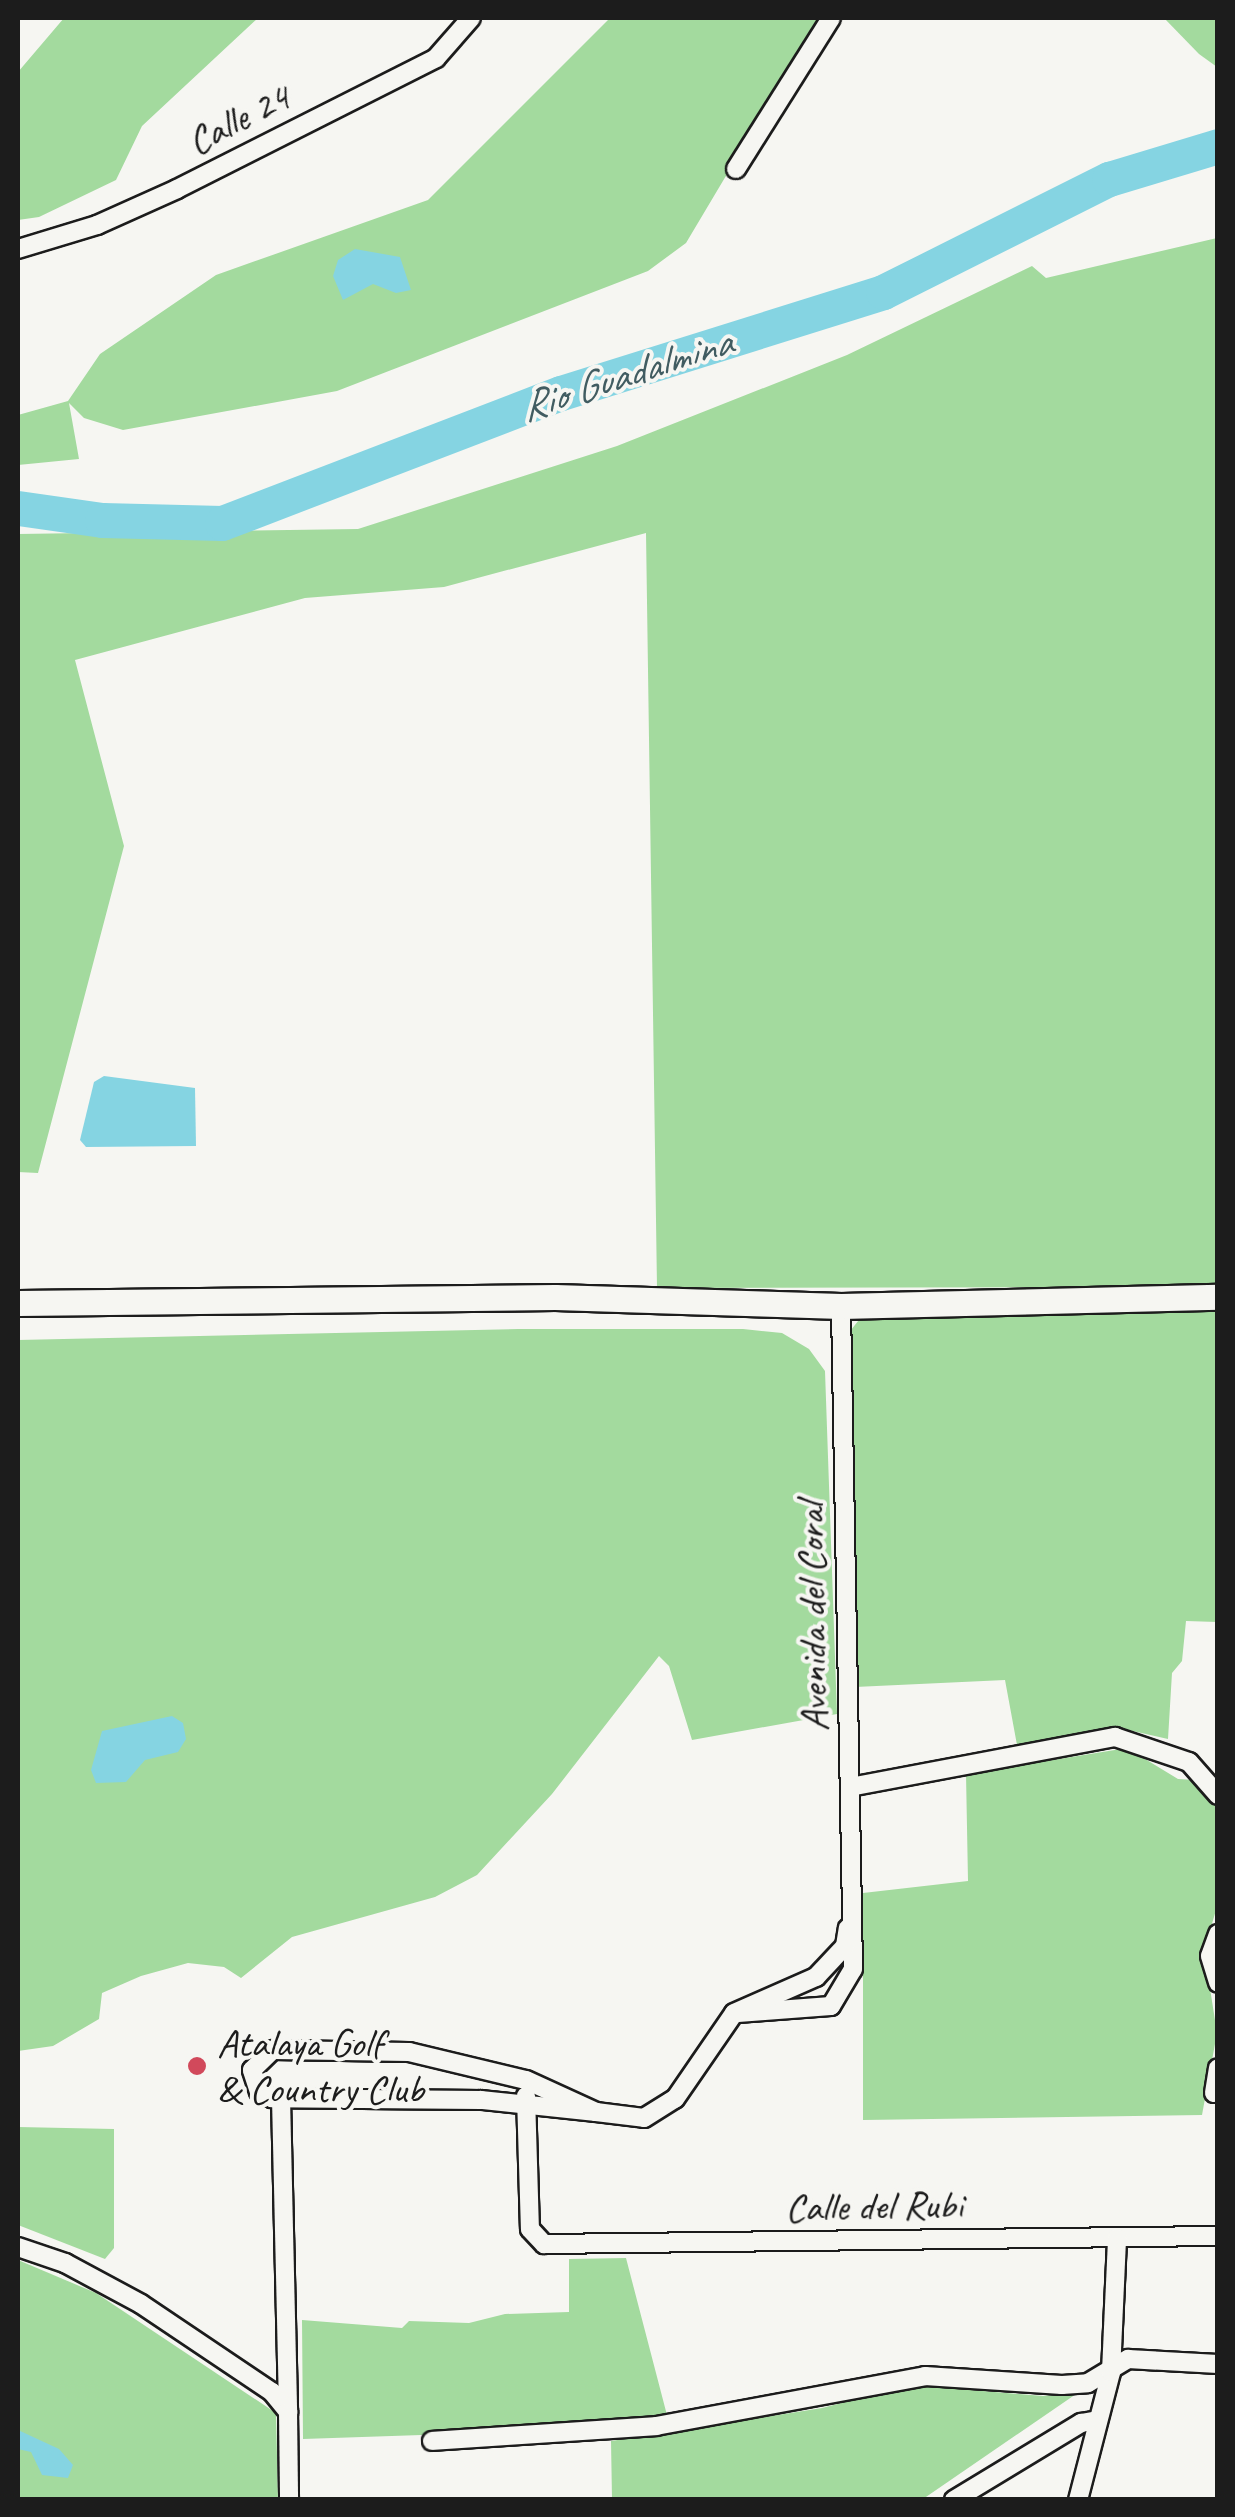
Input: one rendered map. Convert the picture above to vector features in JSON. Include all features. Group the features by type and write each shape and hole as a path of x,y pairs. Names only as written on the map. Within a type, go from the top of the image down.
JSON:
{"main road":[{"path":"18,1304 555,1297 841,1306 1218,1298"}],"street":[{"name":"Calle 24","path":"18,249 97,225 161,196 436,58 471,18"},
{"path":"736,170 832,18"},
{"name":"Avenida del Coral","path":"734,2013 831,2006 852,1970 848,1928 850,1787 841,1306"},
{"path":"850,1787 1116,1738 1189,1762 1218,1795"},
{"path":"596,2112 526,2080 408,2052 273,2050 254,2063 252,2078 265,2096 281,2098 525,2104 644,2118 661,2112 734,2013 816,1977 845,1946 848,1928"},
{"path":"1218,1934 1210,1956 1218,1983"},
{"path":"1214,2093 1218,2068"},
{"path":"525,2104 526,2080"},
{"path":"281,2098 290,2500"},
{"name":"Calle del Rubi","path":"525,2104 533,2239 558,2246 1218,2236"},
{"path":"1078,2500 1111,2372 1117,2238"},
{"path":"18,2248 65,2263 141,2304 272,2392 288,2412"},
{"path":"432,2441 638,2429 924,2376 1062,2386 1111,2372 1128,2359 1218,2364"},
{"path":"954,2500 1081,2423 1098,2420"}],"green space":[{"path":"64,18 258,18 142,126 116,180 39,217 18,220 18,72"},
{"path":"610,18 820,18 686,243 648,271 337,391 123,430 84,418 69,403 79,459 18,465 18,415 68,401 100,354 216,275 428,200"},
{"path":"1164,18 1217,18 1217,67 1199,54"},
{"path":"1217,238 1217,1287 657,1288 646,533 444,587 305,598 75,660 124,846 38,1173 18,1172 18,534 358,529 617,446 847,355 1032,266 1046,278"},
{"path":"1217,1311 1217,1622 1186,1621 1182,1661 1172,1673 1168,1739 1124,1729 1017,1745 1005,1680 855,1687 851,1330 862,1316"},
{"name":"Atalaya Golf & Country Club","path":"518,1329 743,1329 782,1333 809,1349 825,1371 837,1714 692,1740 669,1666 659,1656 552,1794 477,1875 435,1897 292,1937 241,1978 224,1967 188,1963 141,1976 102,1993 99,2019 53,2046 18,2051 18,1340"},
{"path":"1127,1748 1178,1779 1195,1780 1218,1808 1217,1907 1204,1950 1217,2033 1202,2115 863,2120 863,1893 968,1881 966,1774"},
{"path":"18,2127 114,2129 114,2248 105,2259 18,2225"},
{"path":"626,2258 668,2419 565,2430 303,2439 302,2320 402,2328 409,2321 469,2323 505,2314 569,2312 569,2259"},
{"path":"18,2260 96,2293 276,2413 278,2499 18,2499"},
{"path":"912,2385 1043,2396 1079,2392 923,2499 612,2499 611,2441 822,2408"}],"water":[{"path":"355,249 400,257 411,290 396,293 373,284 343,300 333,276 338,260"},
{"path":"104,1076 195,1088 196,1146 86,1147 80,1140 94,1082"},
{"path":"172,1716 183,1723 186,1739 178,1752 145,1760 126,1782 96,1783 91,1770 102,1731"},
{"path":"18,2430 59,2449 73,2465 68,2478 42,2475 31,2452 18,2449"}],"waterway":[{"name":"Rio Guadalmina","path":"18,508 102,520 222,523 561,393 883,292 1109,179 1218,146"}],"place":[{"name":"Atalaya Golf & Country Club","path":"197,2066"}]}
